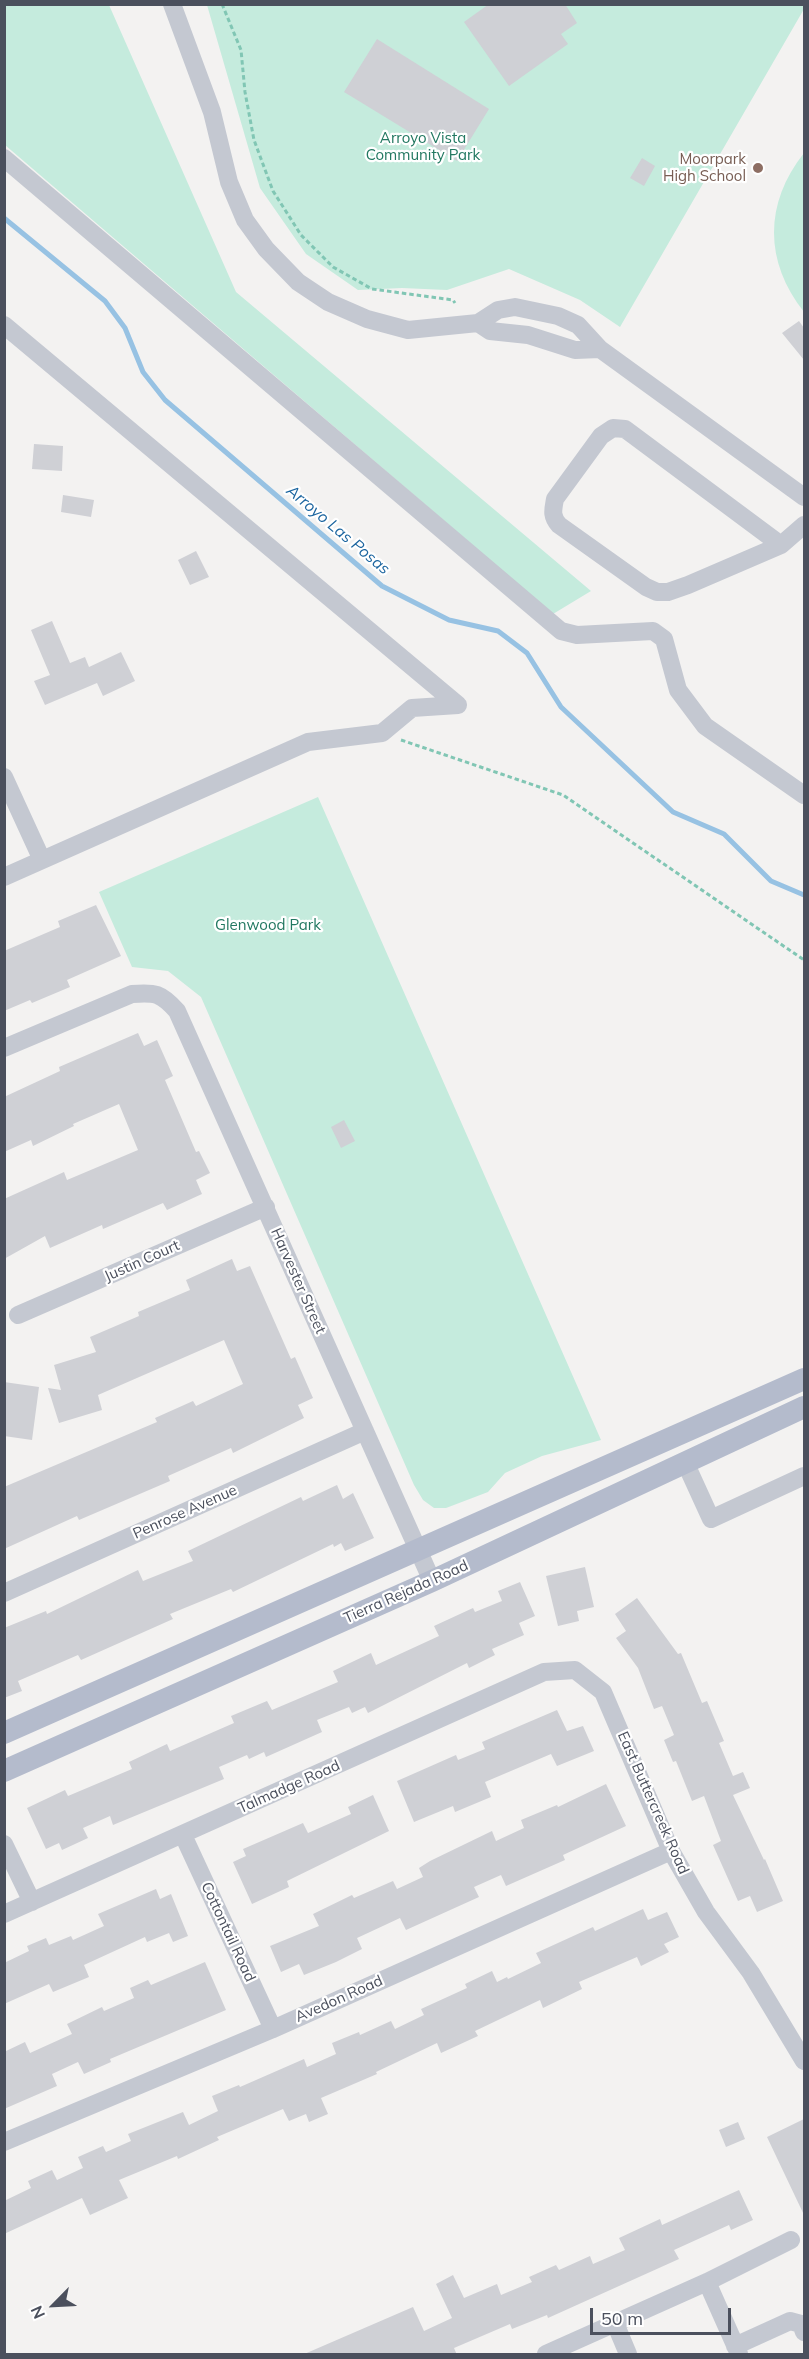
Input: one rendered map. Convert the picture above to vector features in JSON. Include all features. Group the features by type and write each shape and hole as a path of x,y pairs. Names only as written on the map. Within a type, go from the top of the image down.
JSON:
{"main road":[{"path":"4,1733 804,1379"},
{"name":"Tierra Rejada Road","path":"4,1771 432,1581 804,1407"}],"street":[{"path":"173,5 212,112 229,182 245,220 266,249 297,282 328,302 367,319 408,330 478,323 498,310 515,307 558,316 578,325 600,349 804,497"},
{"path":"4,158 561,631 577,635 653,631 664,639 678,690 705,726 804,795"},
{"path":"478,323 490,331 528,335 575,350 600,349"},
{"path":"4,325 458,705 412,708 382,733 308,742 4,877"},
{"path":"781,545 625,429 613,428 602,436 555,500 552,512 554,520 559,525 646,587 657,592 668,592 688,585 781,545 804,525"},
{"path":"4,777 42,860"},
{"name":"Harvester Street","path":"4,1048 132,993 151,992 164,997 177,1011 432,1581"},
{"name":"Justin Court","path":"18,1316 266,1206"},
{"name":"Penrose Avenue","path":"4,1593 365,1431"},
{"path":"686,1462 711,1519 804,1476"},
{"name":"Talmadge Road","path":"4,1914 544,1672 575,1670"},
{"name":"East Buttercreek Road","path":"575,1670 603,1692 671,1851 706,1912 751,1973 804,2061"},
{"name":"Cottontail Road","path":"183,1835 273,2029"},
{"path":"4,1844 32,1902"},
{"name":"Avedon Road","path":"4,2142 273,2029 671,1851"},
{"path":"546,2355 707,2282 791,2240"},
{"path":"707,2282 737,2350 790,2321 801,2324 804,2332"},
{"path":"615,2324 628,2355"}],"path":[{"path":"222,4 241,50 245,92 254,140 273,191 301,235 333,267 372,289 453,300 455,303"},
{"path":"382,733 563,795 804,960"}],"green space":[{"name":"Arroyo Vista Community Park","path":"804,4 804,9 620,327 580,300 509,269 447,290 402,288 358,290 306,254 260,188 207,5"},
{"path":"5,5 109,5 236,292 591,591 553,614 5,145"},
{"path":"804,153 804,312 791,293 782,273 776,253 774,232 776,212 782,192 791,172"},
{"name":"Glenwood Park","path":"318,797 601,1440 542,1456 505,1473 488,1492 446,1508 434,1508 423,1500 414,1485 201,997 168,971 132,967 99,892"}],"building":[{"path":"489,4 565,4 577,23 561,34 568,44 509,86 464,22"},
{"path":"377,39 489,109 457,161 344,92"},
{"path":"642,158 655,166 644,186 630,178"},
{"path":"799,321 804,328 804,360 782,333"},
{"path":"34,444 63,446 62,471 32,469"},
{"path":"63,495 94,500 91,517 61,512"},
{"path":"196,551 209,577 190,585 178,560"},
{"path":"52,621 70,663 85,657 89,667 121,652 135,681 103,696 97,683 45,705 34,681 50,675 31,630"},
{"path":"96,905 121,956 67,980 70,987 32,1003 30,1000 4,1011 4,951 60,927 58,921"},
{"path":"138,1033 144,1046 157,1040 173,1076 165,1080 196,1152 199,1151 210,1173 196,1180 202,1194 167,1210 163,1203 103,1229 102,1225 50,1248 45,1236 4,1259 4,1199 64,1172 67,1180 138,1150 119,1104 73,1124 74,1126 33,1146 31,1140 4,1152 4,1097 60,1071 59,1067"},
{"path":"344,1120 355,1141 341,1148 331,1127"},
{"path":"232,1259 237,1271 250,1266 291,1359 295,1357 313,1398 298,1405 304,1418 233,1453 231,1448 168,1476 170,1481 79,1520 77,1516 4,1549 4,1487 157,1422 155,1418 193,1401 196,1406 243,1384 224,1340 98,1395 102,1410 59,1423 48,1388 61,1390 54,1365 96,1352 90,1337 139,1316 138,1312 190,1290 186,1280"},
{"path":"4,1382 39,1387 32,1440 4,1436"},
{"path":"337,1485 343,1499 353,1493 374,1538 345,1551 341,1543 334,1547 333,1544 233,1592 231,1589 170,1614 173,1619 81,1660 78,1655 18,1681 22,1691 4,1698 4,1628 46,1611 47,1614 138,1570 143,1581 193,1561 188,1551 301,1497 303,1501"},
{"path":"585,1567 594,1607 577,1611 579,1621 558,1626 546,1576"},
{"path":"520,1582 535,1616 519,1623 524,1635 492,1649 495,1655 469,1668 467,1663 368,1713 365,1707 352,1713 349,1707 317,1720 322,1732 266,1757 264,1752 249,1759 247,1755 219,1767 224,1779 113,1825 110,1816 83,1828 88,1838 62,1850 59,1843 46,1849 27,1808 65,1790 68,1796 132,1769 129,1762 167,1744 170,1751 234,1723 231,1716 267,1701 272,1710 338,1682 333,1671 371,1653 376,1665 439,1636 434,1626 473,1608 475,1612 502,1601 498,1591"},
{"path":"637,1598 678,1654 681,1653 702,1703 707,1701 724,1741 719,1743 733,1776 743,1772 750,1788 733,1795 783,1901 757,1912 750,1896 738,1901 713,1845 721,1841 704,1796 692,1801 676,1761 673,1762 664,1740 674,1735 662,1706 654,1709 638,1668 616,1638 626,1631 615,1614"},
{"path":"557,1710 567,1731 583,1726 594,1751 557,1766 551,1754 485,1782 491,1797 455,1812 453,1806 414,1822 397,1781 456,1755 458,1760 485,1749 482,1742"},
{"path":"606,1784 626,1826 563,1855 565,1860 506,1886 501,1875 474,1887 479,1897 406,1930 400,1918 357,1938 362,1949 336,1962 304,1975 299,1964 281,1972 270,1946 319,1926 313,1914 352,1895 354,1898 393,1881 397,1889 423,1877 419,1868 430,1861 492,1831 496,1841 524,1828 521,1820 557,1805 558,1807"},
{"path":"373,1795 389,1831 287,1881 289,1887 252,1904 233,1862 246,1856 243,1849 303,1823 308,1833 351,1814 348,1807"},
{"path":"156,1889 160,1899 171,1894 188,1936 173,1942 169,1933 147,1942 145,1937 84,1965 89,1977 53,1992 49,1984 4,2004 4,1963 29,1951 27,1946 46,1938 49,1945 71,1936 73,1940 104,1926 98,1914"},
{"path":"643,1909 648,1920 667,1912 679,1937 664,1944 669,1952 641,1966 637,1957 579,1982 582,1989 543,2008 540,2000 475,2031 478,2036 441,2053 437,2043 376,2072 377,2074 321,2098 328,2114 309,2122 306,2114 289,2121 283,2109 217,2137 219,2140 178,2159 177,2156 119,2180 128,2198 90,2215 82,2198 4,2234 4,2201 31,2188 28,2181 52,2170 57,2180 83,2168 78,2157 103,2146 106,2152 131,2141 128,2134 183,2112 189,2125 218,2111 212,2096 239,2085 240,2087 304,2059 307,2067 336,2054 332,2043 359,2032 360,2035 391,2021 395,2029 424,2015 421,2009 467,1988 465,1984 492,1971 497,1982 507,1977 508,1979 541,1963 536,1953 593,1927 595,1931"},
{"path":"205,1962 226,2010 110,2059 111,2062 84,2074 78,2062 52,2074 57,2086 4,2109 4,2052 25,2042 30,2053 72,2034 67,2024 102,2007 104,2011 134,1998 130,1988 148,1980 151,1985"},
{"path":"804,2119 804,2215 767,2137"},
{"path":"738,2122 745,2139 726,2147 719,2130"},
{"path":"739,2190 753,2220 731,2230 729,2225 674,2250 679,2259 548,2318 547,2315 512,2329 510,2324 454,2348 457,2355 302,2355 413,2307 424,2331 452,2318 436,2284 453,2275 464,2298 497,2284 501,2295 532,2282 529,2277 556,2265 559,2270 590,2256 593,2264 625,2250 619,2238 660,2219 662,2225"}],"waterway":[{"name":"Arroyo Las Posas","path":"4,218 105,301 125,328 143,372 165,400 382,586 449,620 498,631 527,653 561,707 673,812 724,834 771,881 804,895"}],"place":[{"name":"Moorpark High School","path":"758,168"}]}
